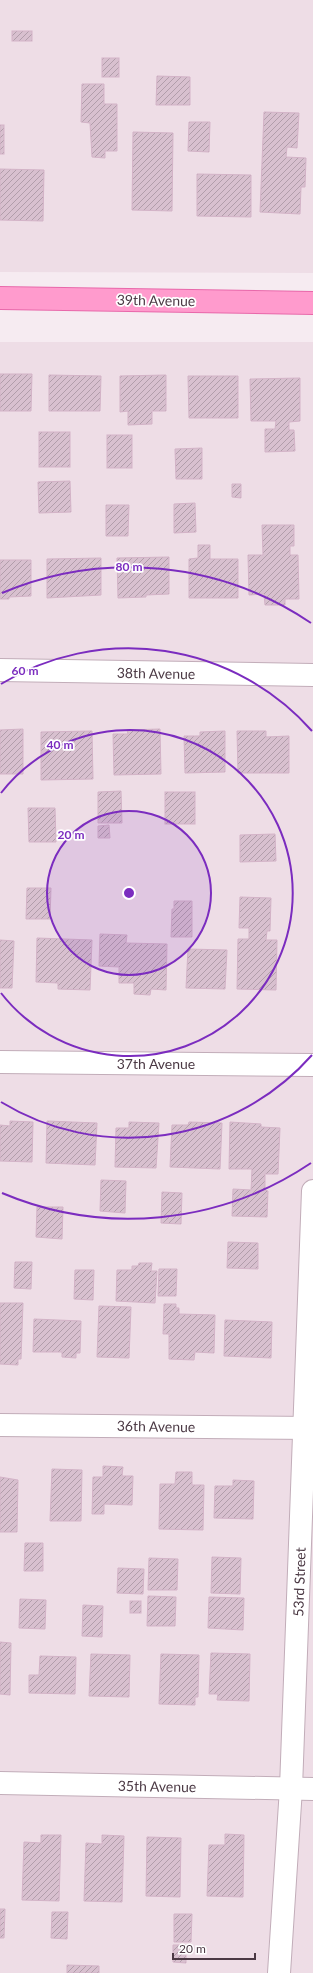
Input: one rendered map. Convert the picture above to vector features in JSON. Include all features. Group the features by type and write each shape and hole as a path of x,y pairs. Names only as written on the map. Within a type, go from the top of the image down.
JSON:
{"main road":[{"name":"39th Avenue","path":"0,298 313,303"}],"street":[{"name":"38th Avenue","path":"0,670 313,675"},
{"name":"37th Avenue","path":"0,1062 313,1065"},
{"name":"53rd Street","path":"279,1973 291,1788 309,1428 313,1191"},
{"name":"36th Avenue","path":"0,1424 309,1428"},
{"name":"35th Avenue","path":"0,1783 313,1789"}],"shaded area":[{"path":"0,0 313,0 313,273 0,272"},
{"path":"0,342 313,342 313,1973 0,1973"}],"building":[{"path":"12,31 32,31 32,41 12,41"},
{"path":"102,58 119,58 119,77 102,77"},
{"path":"157,76 190,77 190,105 156,105"},
{"path":"82,84 104,84 104,104 117,104 117,151 105,151 105,158 92,157 90,123 81,122"},
{"path":"264,112 299,113 297,148 287,147 286,157 306,158 305,187 301,187 300,214 260,212"},
{"path":"189,122 210,122 209,152 188,151"},
{"path":"0,125 4,125 4,154 0,154"},
{"path":"133,132 173,133 172,211 132,210"},
{"path":"0,169 44,170 43,221 0,220"},
{"path":"197,174 251,175 251,217 197,216"},
{"path":"0,374 32,374 31,411 0,411"},
{"path":"49,375 101,376 100,411 49,411"},
{"path":"166,375 166,411 152,411 152,424 128,425 128,411 120,412 120,376"},
{"path":"188,376 238,376 238,418 189,418"},
{"path":"300,378 300,421 289,422 289,430 294,430 295,451 265,452 265,429 275,429 276,421 251,421 250,379"},
{"path":"39,432 70,432 70,467 39,467"},
{"path":"107,435 132,435 132,468 107,468"},
{"path":"202,448 202,479 176,479 175,449"},
{"path":"70,481 71,512 39,513 38,482"},
{"path":"232,484 241,484 241,498 232,497"},
{"path":"195,503 196,532 174,533 174,504"},
{"path":"106,505 129,505 128,536 106,536"},
{"path":"262,525 294,525 294,546 290,546 290,555 298,555 299,599 285,599 285,605 265,605 264,594 249,595 248,555 263,555"},
{"path":"198,545 210,545 210,559 238,559 238,598 189,598 189,559 198,558"},
{"path":"169,557 169,594 118,598 117,558"},
{"path":"101,558 101,595 47,598 47,559"},
{"path":"0,560 31,560 31,596 0,599"},
{"path":"23,729 23,774 0,774 0,730"},
{"path":"160,729 161,774 114,775 113,734 128,734 127,730"},
{"path":"92,731 93,779 41,780 41,732"},
{"path":"225,731 225,772 185,773 184,736 200,736 200,732"},
{"path":"237,731 266,731 266,737 289,736 289,773 238,773"},
{"path":"121,791 122,823 98,823 98,792"},
{"path":"165,792 195,792 195,824 165,824"},
{"path":"28,808 55,808 56,842 29,842"},
{"path":"109,825 110,838 98,838 98,826"},
{"path":"275,834 276,861 240,862 240,835"},
{"path":"27,888 51,888 50,919 26,919"},
{"path":"240,897 271,898 270,931 267,931 266,940 277,940 276,990 237,989 238,939 249,939 249,928 239,928"},
{"path":"174,901 192,901 192,937 171,937 172,909 174,909"},
{"path":"100,934 127,935 126,943 167,944 166,990 151,989 150,995 134,994 134,983 119,983 119,967 99,966"},
{"path":"37,938 92,940 90,990 58,989 58,983 36,982"},
{"path":"0,940 14,941 12,988 0,988"},
{"path":"188,949 227,950 225,989 186,988"},
{"path":"10,1121 33,1122 32,1162 0,1161 0,1125 10,1126"},
{"path":"47,1121 97,1123 95,1165 46,1163"},
{"path":"129,1122 159,1123 156,1168 115,1167 116,1128 129,1128"},
{"path":"189,1122 222,1123 220,1169 170,1167 172,1125 188,1125"},
{"path":"230,1122 261,1124 261,1127 280,1128 278,1174 265,1174 265,1190 268,1191 267,1217 232,1216 233,1189 251,1190 252,1169 229,1169"},
{"path":"101,1180 126,1181 125,1213 100,1211"},
{"path":"162,1192 182,1193 181,1224 161,1223"},
{"path":"37,1207 63,1207 62,1239 36,1237"},
{"path":"228,1242 258,1243 258,1269 227,1268"},
{"path":"15,1262 32,1262 31,1289 14,1288"},
{"path":"139,1263 152,1263 151,1271 157,1271 155,1303 116,1301 117,1270 132,1270 132,1266 138,1266"},
{"path":"159,1269 177,1269 176,1296 158,1296"},
{"path":"75,1270 94,1270 93,1300 74,1299"},
{"path":"0,1303 23,1303 21,1359 18,1359 18,1365 0,1364"},
{"path":"164,1304 176,1304 176,1308 179,1308 179,1314 215,1315 214,1353 195,1352 194,1360 169,1359 169,1334 163,1334"},
{"path":"99,1306 131,1307 129,1358 97,1357"},
{"path":"34,1319 81,1321 80,1353 76,1353 76,1358 62,1357 62,1352 33,1352"},
{"path":"225,1320 272,1322 271,1358 224,1356"},
{"path":"103,1466 123,1467 122,1476 133,1476 132,1505 104,1504 104,1514 92,1514 93,1477 103,1477"},
{"path":"52,1469 82,1470 81,1521 50,1521"},
{"path":"176,1472 192,1472 192,1485 204,1485 203,1530 159,1529 160,1484 175,1484"},
{"path":"0,1477 18,1480 17,1532 0,1532"},
{"path":"233,1480 254,1481 253,1519 214,1518 215,1486 233,1486"},
{"path":"25,1543 43,1543 43,1571 24,1571"},
{"path":"212,1557 241,1558 240,1594 211,1593"},
{"path":"149,1558 178,1559 177,1590 148,1590"},
{"path":"118,1568 144,1569 143,1594 117,1593"},
{"path":"148,1596 176,1597 175,1626 147,1626"},
{"path":"209,1597 244,1598 243,1630 208,1628"},
{"path":"20,1599 46,1600 45,1629 19,1628"},
{"path":"130,1601 141,1601 141,1613 130,1613"},
{"path":"83,1605 103,1606 102,1637 82,1636"},
{"path":"0,1642 11,1643 10,1695 0,1694"},
{"path":"211,1653 250,1654 249,1701 217,1700 218,1694 209,1694"},
{"path":"91,1654 130,1655 129,1697 89,1696"},
{"path":"161,1654 199,1655 198,1697 195,1697 195,1705 159,1704"},
{"path":"40,1656 76,1657 75,1694 29,1693 29,1675 39,1675"},
{"path":"225,1834 244,1835 243,1897 207,1896 209,1845 225,1845"},
{"path":"41,1835 61,1835 59,1901 22,1900 24,1842 41,1843"},
{"path":"102,1835 124,1836 122,1902 84,1901 86,1843 102,1844"},
{"path":"147,1837 181,1838 180,1897 146,1896"},
{"path":"0,1909 5,1909 4,1938 0,1938"},
{"path":"52,1912 68,1912 67,1939 51,1938"},
{"path":"174,1914 192,1914 191,1942 174,1942"},
{"path":"173,1945 186,1945 186,1963 173,1962"},
{"path":"67,1965 99,1966 99,1973 67,1973"}]}
